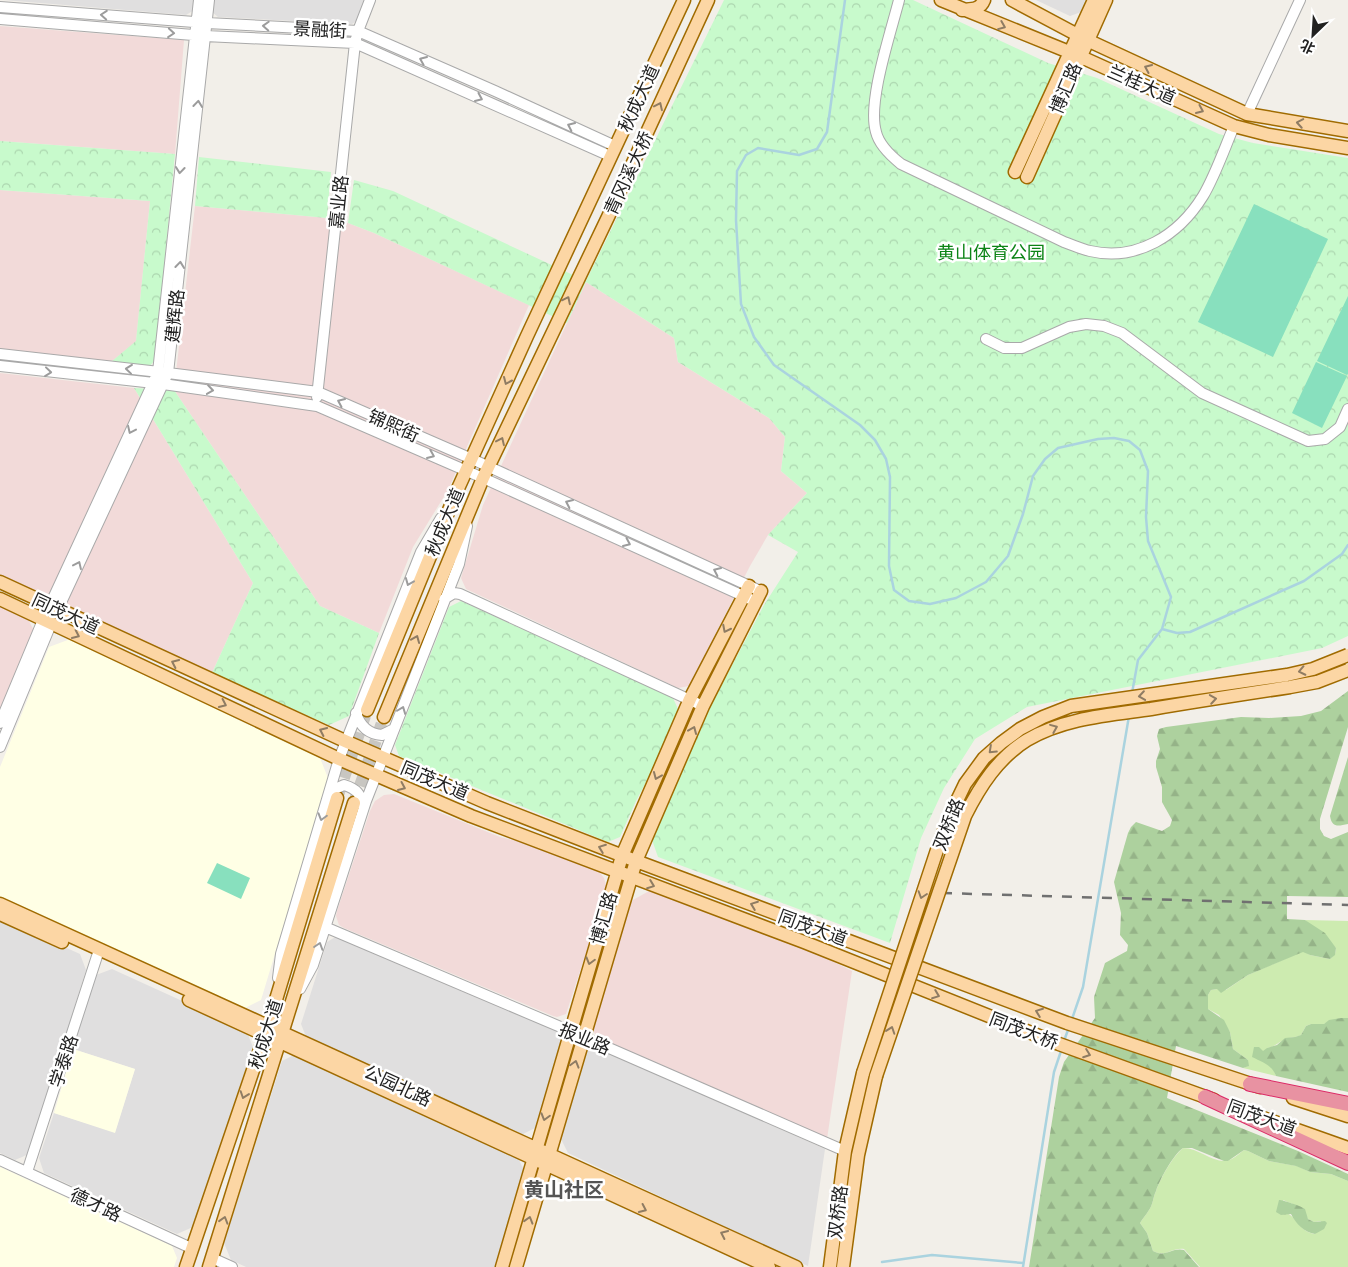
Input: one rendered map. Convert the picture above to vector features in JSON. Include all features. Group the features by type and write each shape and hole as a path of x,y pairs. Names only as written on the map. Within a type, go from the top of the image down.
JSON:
{"highway":[{"path":"1250,1084 1348,1104"},
{"path":"1204,1097 1348,1163"}],"main road":[{"name":"秋成大道","path":"592,196 684,0"},
{"name":"青冈溪大桥","path":"546,344 608,217 708,0"},
{"name":"兰桂大道","path":"941,0 1074,54 1234,126 1269,135 1348,148"},
{"path":"962,10 975,9 982,5 984,0"},
{"name":"兰桂大道","path":"1012,0 1082,38 1247,114 1348,131"},
{"name":"博汇路","path":"1082,38 1094,0"},
{"name":"博汇路","path":"1015,172 1082,38 1106,0"},
{"name":"博汇路","path":"1027,177 1074,54"},
{"name":"青冈溪大桥","path":"527,336 592,196"},
{"name":"秋成大道","path":"362,712 456,493 527,336"},
{"name":"秋成大道","path":"384,717 473,501 546,344"},
{"name":"同茂大道","path":"0,582 345,741 496,806 622,856 882,952"},
{"name":"博汇路","path":"502,1267 616,872 690,699 746,591"},
{"name":"博汇路","path":"516,1267 630,877 703,706 758,596"},
{"name":"同茂大道","path":"0,599 338,759 471,816 874,971"},
{"name":"双桥路","path":"830,1267 845,1151 941,838 952,811 970,778 984,758 1001,742 1020,729 1071,706 1287,674 1313,669 1348,655"},
{"name":"双桥路","path":"843,1267 869,1075 965,816 978,790 993,769 1028,740 1074,720 1290,687 1317,682 1348,670"},
{"name":"秋成大道","path":"186,1267 273,1012 332,797"},
{"name":"秋成大道","path":"211,1262 291,1005 358,806"},
{"name":"公园北路","path":"0,904 98,954"},
{"name":"公园北路","path":"0,914 98,954 266,1030 767,1262 796,1267"},
{"name":"同茂大桥","path":"882,952 1068,1023 1184,1062"},
{"name":"同茂大桥","path":"874,971 1059,1044 1176,1086"},
{"name":"同茂大道","path":"1184,1062 1348,1116"},
{"name":"同茂大道","path":"1176,1086 1348,1148"}],"street":[{"name":"建辉路","path":"54,607 163,372 200,35 199,0"},
{"name":"建辉路","path":"201,22 210,0"},
{"name":"嘉业路","path":"317,406 355,43 370,0"},
{"path":"899,0 877,86 873,112 876,133 887,152 902,164 1064,242 1090,251 1115,254 1140,250 1166,237 1187,219 1204,194 1234,126"},
{"path":"1247,114 1300,0"},
{"name":"景融街","path":"0,7 358,32 495,91 613,151"},
{"name":"景融街","path":"0,19 200,35 355,43 613,151"},
{"path":"986,339 1004,348 1022,348 1069,327 1086,324 1104,326 1122,333 1202,393 1308,441 1325,439 1340,427 1348,409"},
{"name":"锦熙街","path":"0,354 318,392 469,465"},
{"name":"锦熙街","path":"0,366 158,383 317,406 486,472 758,596"},
{"path":"358,806 376,775 459,564 473,501"},
{"path":"444,600 454,593 460,594 703,706"},
{"path":"0,722 47,622"},
{"path":"0,747 47,622"},
{"path":"362,712 358,720 368,732 382,735 394,728"},
{"path":"332,797 338,759 345,741 362,712"},
{"path":"291,1005 313,965 361,796 354,788 344,785 335,789 332,797"},
{"name":"报业路","path":"325,927 583,1036 845,1151"},
{"name":"学泰路","path":"27,1172 98,954"},
{"name":"德才路","path":"0,1160 192,1248"},
{"path":"211,1262 232,1267"}],"shaded area":[{"path":"4,0 197,0 196,9 186,15"},
{"path":"212,0 369,0 360,19 352,24 218,17 211,11"},
{"path":"1036,0 1089,0 1084,11 1070,16"},
{"path":"0,26 184,40 175,154 0,141"},
{"path":"0,190 150,201 136,342 111,362 0,350"},
{"path":"195,206 327,218 348,223 374,233 529,305 448,490 413,547 379,633 320,606 174,390"},
{"path":"586,282 674,338 678,362 769,418 785,437 781,471 807,493 768,535 750,566 689,686 678,688 466,589 461,578 483,505"},
{"path":"0,373 134,388 253,583 212,673 0,575"},
{"path":"0,604 27,617 34,631 0,711"},
{"path":"73,638 210,701 234,718 320,758 328,778 261,1000 243,1009 0,899 0,767 49,647"},
{"path":"394,794 500,837 541,847 596,868 604,878 607,889 566,1014 557,1017 553,1016 339,925 336,916 337,911 370,811 375,801 384,795"},
{"path":"649,891 658,891 804,947 852,971 827,1139 597,1038 592,1028 627,907 633,900"},
{"path":"0,918 80,954 86,970 29,1154 15,1160 0,1153"},
{"path":"337,936 557,1029 562,1041 537,1127 521,1135 307,1039 301,1024 327,942"},
{"path":"112,969 246,1030 253,1047 193,1227 177,1234 44,1173 39,1158 54,1113 115,1132 135,1069 73,1049 96,975"},
{"path":"593,1045 825,1149 808,1266 568,1153 558,1133 583,1049"},
{"path":"73,1049 135,1069 115,1133 54,1113"},
{"path":"298,1053 430,1113 456,1130 518,1158 525,1172 498,1267 246,1267 231,1260 224,1243 282,1061"},
{"path":"0,1167 172,1246 177,1258 174,1267 0,1267"}],"green space":[{"name":"黄山体育公园","path":"724,0 913,0 1048,63 1097,78 1219,134 1253,143 1348,158 1348,636 1322,648 1027,707 975,739 944,788 921,838 890,943 658,857 652,840 710,707 764,605 798,552 768,535 807,493 781,471 785,437 769,418 678,362 674,338 586,282 567,323 374,233 348,223 354,180 393,191 586,281"},
{"path":"0,141 175,154 155,360 149,367 111,362 136,341 150,201 0,190"},
{"path":"199,157 331,172 327,218 195,206"},
{"path":"1254,204 1328,239 1273,357 1198,322"},
{"path":"1348,296 1348,374 1347,375 1317,361"},
{"path":"1316,362 1347,376 1322,428 1292,413"},
{"path":"134,388 174,390 320,606 379,633 349,716 329,725 212,673 253,583"},
{"path":"461,601 673,698 678,709 654,767 620,837 608,842 399,756 395,745 449,607"},
{"path":"1348,691 1348,727 1320,819 1320,829 1324,836 1331,839 1348,832 1348,897 1287,896 1287,919 1305,920 1325,933 1336,948 1335,955 1330,959 1303,952 1248,975 1221,993 1217,989 1211,990 1208,995 1208,1009 1224,1020 1230,1032 1233,1049 1248,1060 1249,1066 1243,1068 1176,1046 1167,1098 1298,1151 1348,1174 1348,1181 1331,1174 1310,1172 1296,1166 1269,1161 1244,1150 1228,1161 1224,1161 1192,1148 1183,1148 1167,1168 1150,1208 1140,1223 1147,1233 1153,1251 1165,1253 1180,1249 1184,1250 1199,1267 1029,1267 1059,1077 1064,1062 1095,1018 1094,997 1105,963 1127,951 1128,945 1120,935 1121,913 1114,882 1128,833 1136,822 1162,831 1170,826 1172,820 1162,802 1162,787 1156,767 1160,749 1157,736 1159,729 1241,717 1301,716 1321,711"},
{"path":"1348,757 1348,824 1336,825 1332,823 1330,816"},
{"path":"217,863 250,878 241,899 207,883"},
{"path":"1305,920 1348,921 1348,1018 1341,1018 1324,1024 1311,1024 1306,1026 1301,1035 1286,1039 1267,1048 1270,1066 1276,1076 1243,1068 1248,1066 1248,1060 1233,1049 1230,1032 1219,1015 1208,1009 1208,995 1211,990 1226,990 1248,975 1303,951 1310,955 1330,959 1335,954 1336,948"},
{"path":"1348,1018 1348,1092 1276,1076 1269,1066 1252,1057 1254,1047 1259,1047 1263,1051 1277,1045 1285,1038 1301,1035 1306,1026 1324,1024 1329,1020"},
{"path":"1183,1148 1189,1149 1221,1161 1226,1161 1244,1150 1269,1161 1297,1166 1310,1172 1331,1174 1348,1181 1348,1267 1200,1267 1184,1249 1176,1249 1165,1253 1153,1251 1147,1233 1140,1223 1150,1208 1164,1174","holes":["1283,1200 1301,1208 1308,1219 1314,1222 1321,1221 1320,1229 1315,1234 1302,1228 1287,1213"]},
{"path":"1279,1200 1305,1209 1308,1219 1314,1222 1325,1221 1327,1223 1324,1229 1315,1234 1311,1233 1301,1227 1291,1214 1281,1215 1276,1212"}],"waterway":[{"path":"845,0 827,132 817,149 799,155 758,148 746,155 737,171 736,220 741,304 754,337 774,365 860,425 875,440 886,459 890,477 889,566 894,590 909,601 930,604 956,598 986,582 1008,556 1023,514 1033,476 1045,459 1058,448 1098,439 1114,438 1129,441 1140,450 1148,471 1146,517 1148,541 1171,597 1162,629 1138,660 1132,693"},
{"path":"1162,629 1177,633 1190,632 1304,581 1342,554 1348,545"},
{"path":"1072,1019 1083,987 1129,716"},
{"path":"1064,1041 1069,1027"},
{"path":"1023,1267 1054,1072 1062,1048"},
{"path":"882,1262 932,1255 1023,1263"}],"tunnel":[{"path":"338,795 367,710"},
{"path":"354,803 384,717"}],"railway":[{"path":"942,893 1348,905"}],"district":[{"name":"黄山社区","path":"564,1189"}]}
